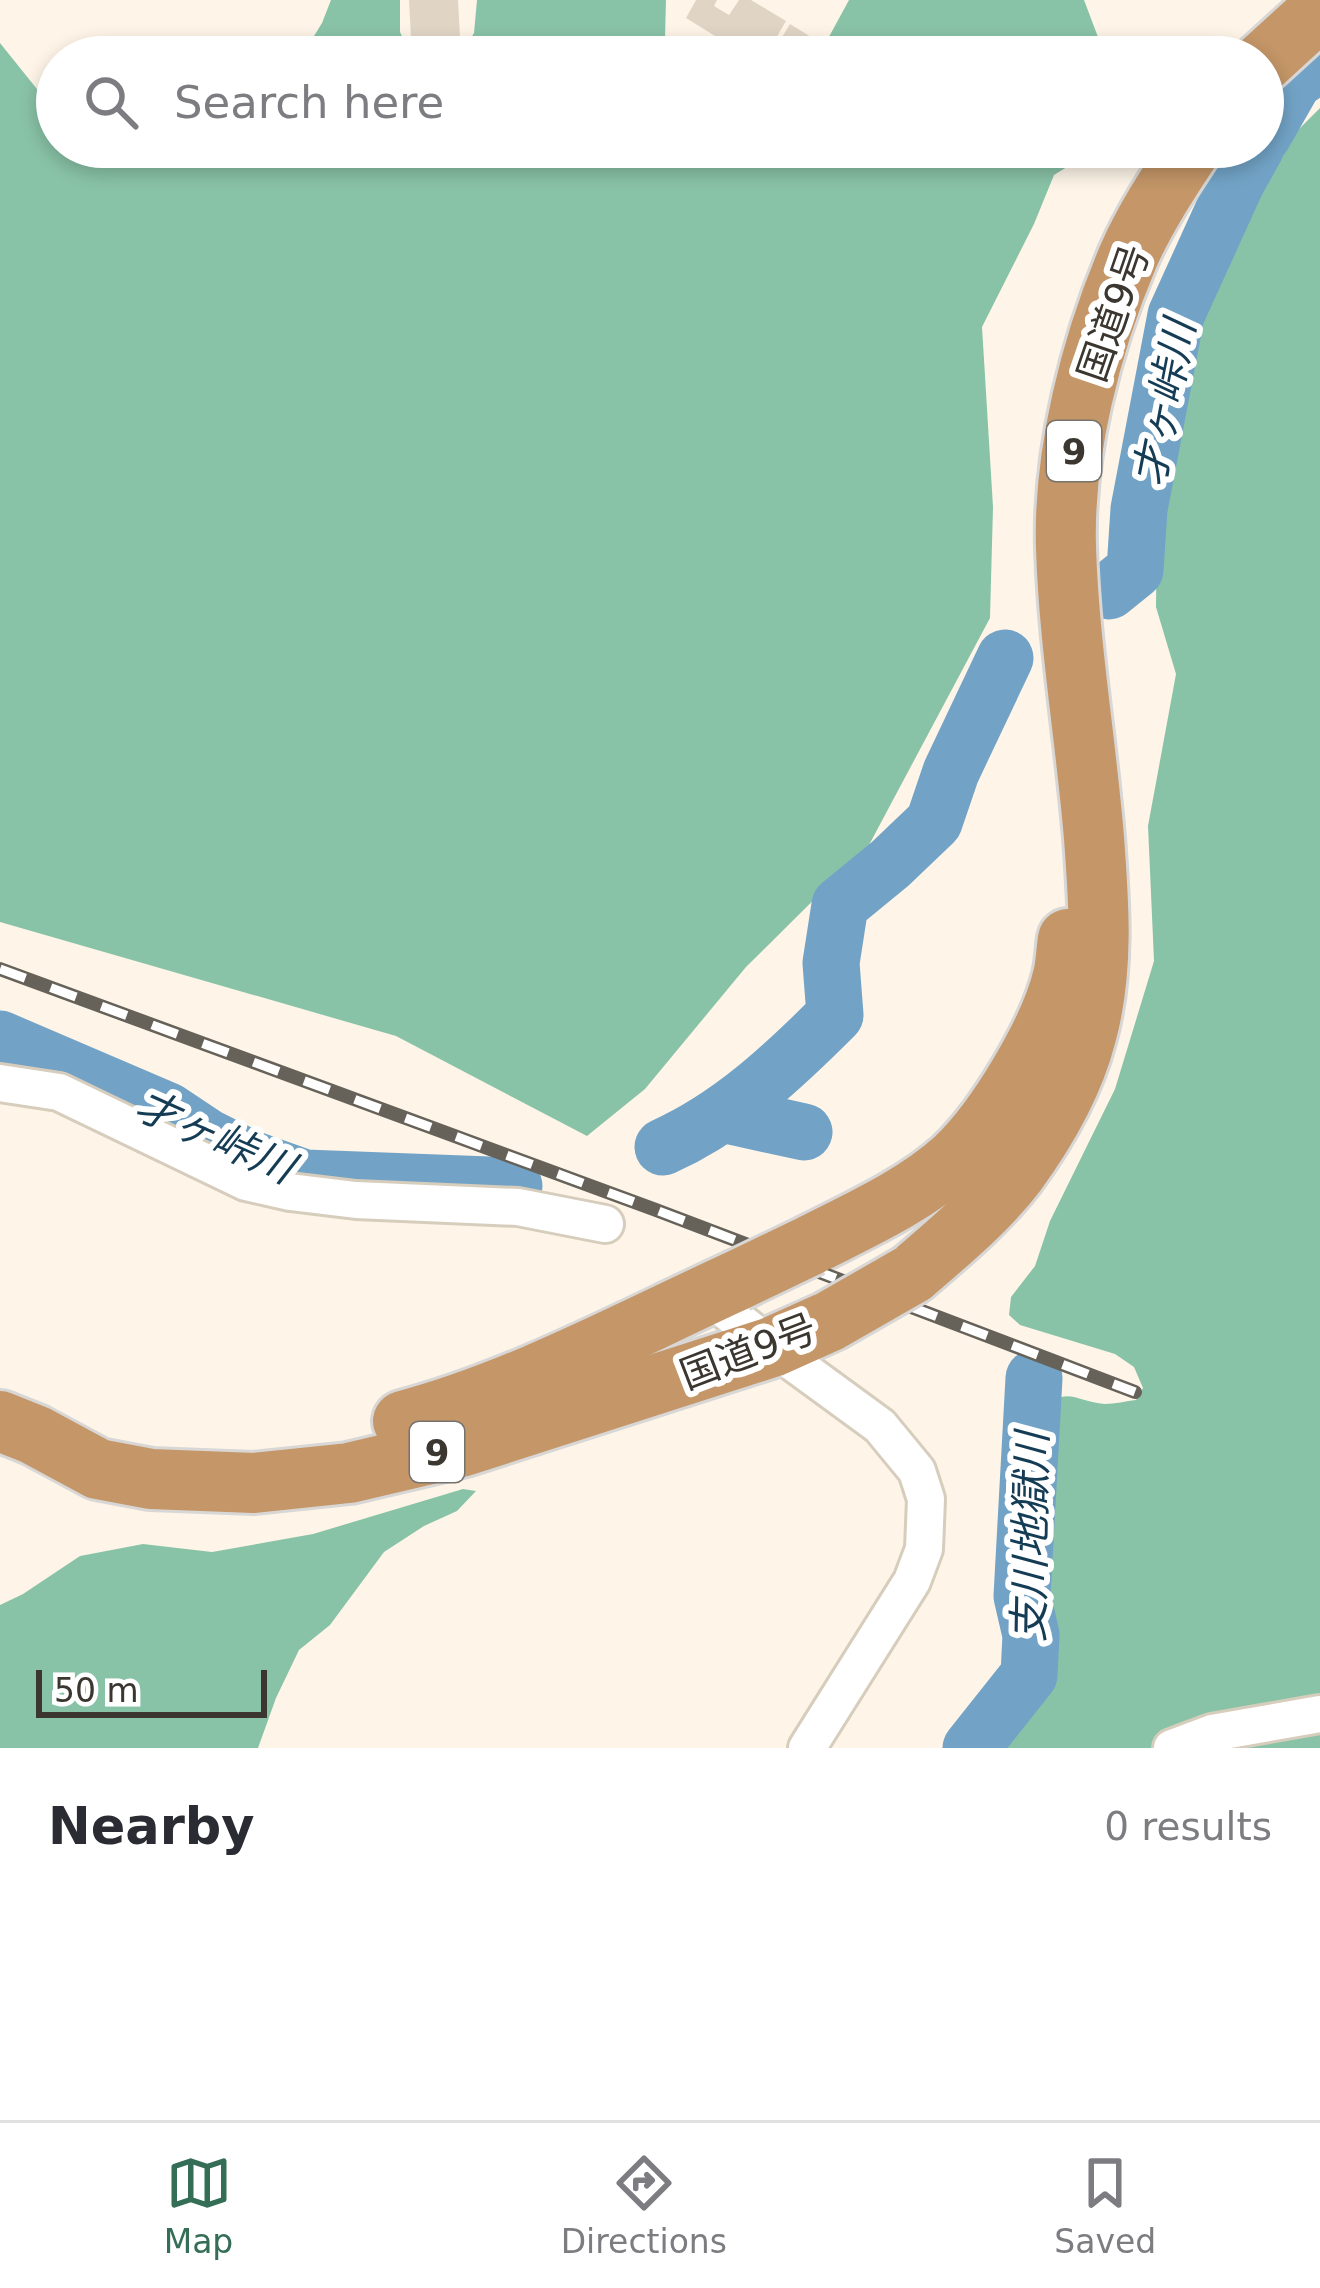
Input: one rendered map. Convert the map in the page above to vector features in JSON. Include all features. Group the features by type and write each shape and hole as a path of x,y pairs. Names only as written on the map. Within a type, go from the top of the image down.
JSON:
{"highway":[{"path":"1284,43 1320,10"},
{"name":"国道9号","path":"18,1428 98,1468 152,1479 254,1483 349,1473 464,1446 772,1347 830,1321 912,1274 988,1205 1040,1139 1068,1087 1086,1037 1097,982 1100,915 1066,546 1070,470 1096,349 1129,254 1178,168"},
{"name":"国道9号","path":"18,1428 108,1447 205,1451 328,1442 457,1406 636,1329 881,1209 954,1159 981,1130 1030,1057 1063,978 1089,778"}],"street":[{"path":"0,1083 59,1092 246,1182 356,1200 518,1208 605,1224"},
{"path":"721,1288 772,1347 880,1426 916,1471 926,1499 924,1549 913,1581 807,1748"},
{"path":"1172,1748 1212,1732 1320,1714"}],"green space":[{"path":"331,0 400,0 402,36 314,36"},
{"path":"477,0 666,0 665,36 472,36"},
{"path":"849,0 1084,0 1098,36 829,36"},
{"path":"0,43 36,88 36,168 1065,168 1054,175 982,327 993,507 990,618 869,845 746,967 645,1089 587,1136 396,1036 0,922"},
{"path":"1320,108 1320,1748 980,1748 1043,1665 1031,1591 1041,1411 1065,1396 1105,1404 1136,1400 1143,1388 1134,1367 1115,1354 1020,1325 1009,1315 1011,1297 1035,1266 1050,1221 1115,1089 1154,961 1148,826 1176,674 1156,607 1157,513 1188,334 1271,168 1284,168 1284,144"},
{"path":"463,1489 476,1491 457,1511 384,1552 330,1625 299,1650 258,1748 0,1748 0,1605 80,1556 143,1544 212,1552 313,1534"}],"building":[{"path":"409,0 458,0 460,36 411,36"},
{"path":"696,0 717,0 714,6 729,15 739,0 751,0 786,21 777,36 715,36 686,18"},
{"path":"790,24 810,36 783,36"}],"waterway":[{"name":"才ヶ峠川","path":"1284,98 1294,81 1320,63"},
{"name":"才ヶ峠川","path":"1109,591 1135,570 1139,509 1176,315 1244,168"},
{"name":"才ヶ峠川","path":"663,1147 733,1106 835,1015 831,963 840,905 934,822 951,772 1005,658"},
{"name":"才ヶ峠川","path":"0,1039 168,1111 249,1158 305,1178 514,1186"},
{"name":"支川地獄川","path":"722,1114 804,1132"},
{"name":"支川地獄川","path":"971,1748 1029,1675 1031,1635 1022,1596 1034,1378"}],"railway":[{"path":"0,969 1135,1392"}]}
